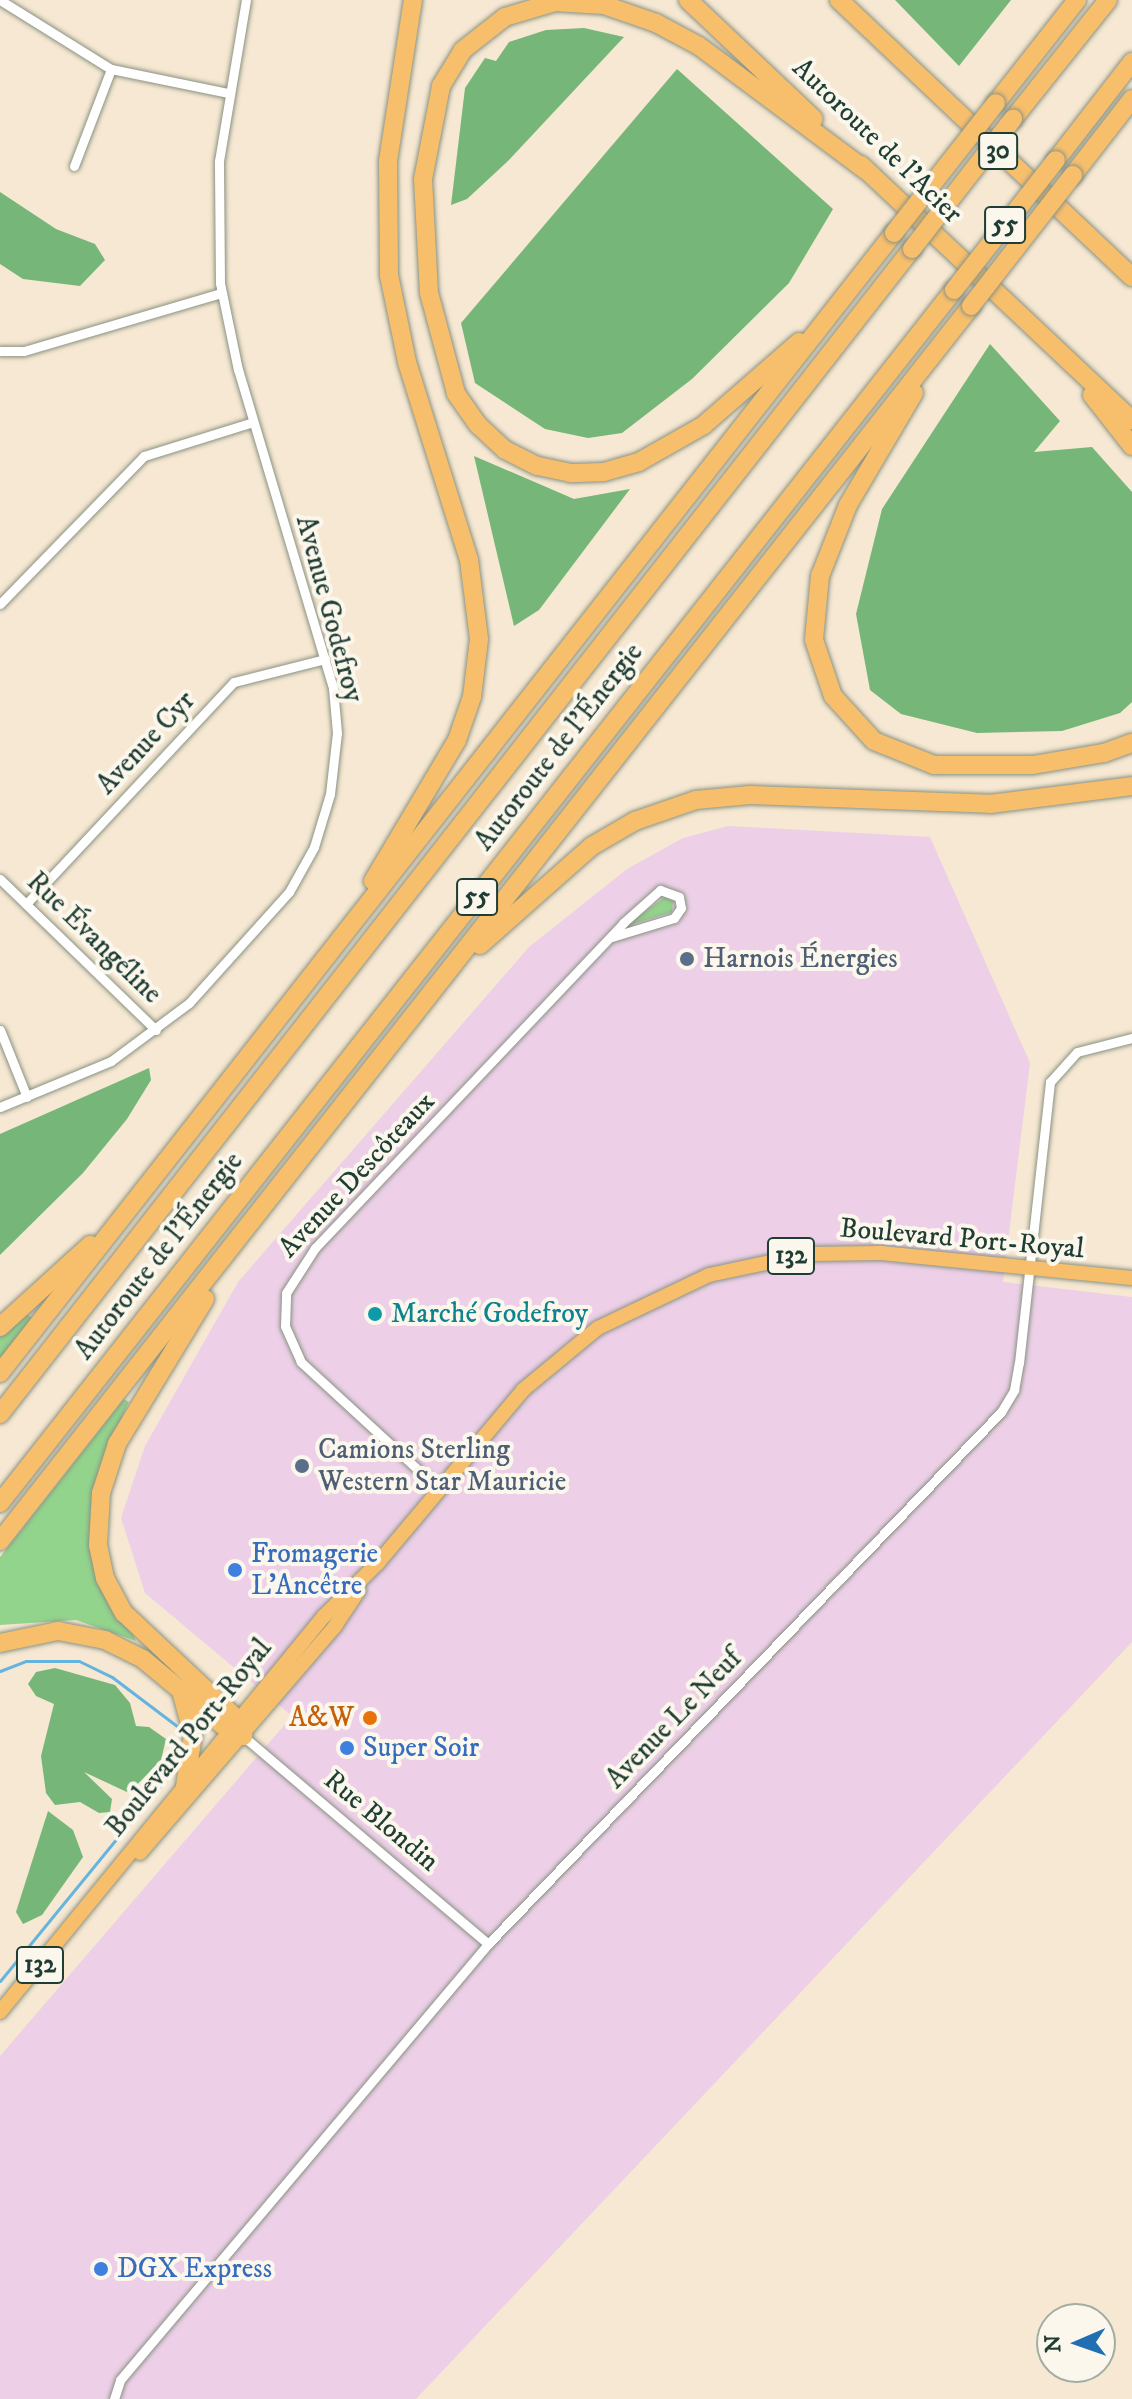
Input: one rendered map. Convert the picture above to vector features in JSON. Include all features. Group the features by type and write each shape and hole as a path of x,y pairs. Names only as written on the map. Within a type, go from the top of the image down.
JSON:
{"highway":[{"path":"305,985 442,773 465,719 477,663 472,573 407,362 389,275 388,161 413,0"},
{"name":"Autoroute de l'Acier","path":"688,0 1132,420"},
{"name":"30","path":"839,0 1132,277"},
{"path":"856,0 900,58"},
{"path":"1014,81 1061,0"},
{"path":"0,1373 1077,0"},
{"name":"Autoroute de l'Énergie","path":"0,1414 1108,0"},
{"path":"829,317 711,420 652,457 615,470 582,473 548,469 516,456 486,434 463,405 439,340 422,223 434,107 456,58 495,23 545,3 595,3 644,18 699,46 867,171"},
{"name":"Autoroute de l'Énergie","path":"0,1503 1132,62"},
{"path":"0,1541 1132,102"},
{"path":"1096,243 1132,269"},
{"path":"955,326 861,481 827,555 813,620 824,677 845,714 867,735 925,763 1033,765 1093,756 1132,743"},
{"path":"1056,348 1132,446"},
{"path":"442,979 582,853 635,821 683,804 750,795 999,803 1132,786"},
{"path":"0,1327 132,1204"},
{"path":"237,1729 124,1613 105,1578 97,1527 103,1484 121,1434 252,1221"},
{"path":"0,1643 58,1631 94,1636 130,1651 237,1729"},
{"path":"181,1691 193,1735 185,1786"}],"main road":[{"name":"Boulevard Port-Royal","path":"80,1917 185,1786 335,1626 378,1563 523,1390 573,1346 632,1308 697,1279 770,1259 845,1252 1132,1278"},
{"name":"Boulevard Port-Royal","path":"0,2012 237,1729"}],"street":[{"name":"Avenue Godefroy","path":"0,1107 111,1061 156,1030 270,917 314,847 336,751 335,702 325,659 253,422 221,293 217,202 228,93 246,0"},
{"path":"1,2 111,69 228,93"},
{"path":"74,166 111,69"},
{"path":"0,351 24,351 221,293"},
{"path":"0,604 144,456 253,422"},
{"name":"Avenue Cyr","path":"26,904 234,682 325,659"},
{"name":"Rue Évangéline","path":"0,879 156,1030"},
{"name":"Avenue Descôteaux","path":"439,1489 301,1362 285,1326 286,1293 315,1248 612,937 657,891 668,889 679,897 680,911 674,918 612,937"},
{"path":"0,1030 27,1097"},
{"name":"Avenue Le Neuf","path":"114,2399 120,2380 488,1944 1001,1412 1014,1390 1053,1076 1077,1052 1132,1038"},
{"name":"Rue Blondin","path":"237,1729 488,1944"}],"shaded area":[{"path":"728,826 930,837 1030,1063 1003,1282 1132,1297 1132,1642 416,2399 0,2399 0,2056 292,1716 145,1593 121,1518 145,1446 238,1282 529,947 627,869 683,838"}],"green space":[{"path":"895,0 1011,0 959,66"},
{"path":"584,28 624,37 508,161 467,199 451,205 465,88 485,58 496,61 509,42 546,30"},
{"path":"677,69 833,209 789,283 692,379 622,433 588,438 545,429 475,383 461,323"},
{"path":"0,192 56,229 95,244 105,260 80,286 23,279 0,264"},
{"path":"990,344 1060,421 1034,452 1092,447 1132,492 1132,702 1120,713 1062,731 977,733 901,714 870,690 856,614 882,509"},
{"path":"474,456 574,499 630,489 539,610 514,626"},
{"path":"665,897 673,901 672,912 626,926"},
{"path":"149,1068 151,1080 127,1119 83,1173 0,1255 0,1134"},
{"path":"26,1314 33,1318 0,1362 0,1336"},
{"path":"124,1399 129,1402 112,1439 92,1537 136,1641 76,1620 0,1625 0,1557"},
{"path":"55,1668 115,1685 130,1703 136,1726 149,1727 166,1739 161,1760 129,1793 84,1772 112,1799 110,1812 99,1813 80,1802 55,1805 46,1793 41,1756 54,1704 36,1696 28,1684 36,1672"},
{"path":"48,1811 73,1830 83,1857 42,1915 23,1924 16,1912"}],"waterway":[{"path":"0,1671 26,1661 79,1661 112,1677 178,1727"},
{"path":"0,1981 171,1772"}],"place":[{"name":"Harnois Énergies","path":"687,959"},
{"name":"Marché Godefroy","path":"375,1314"},
{"name":"Camions Sterling Western Star Mauricie","path":"302,1466"},
{"name":"Fromagerie L'Ancêtre","path":"235,1570"},
{"name":"A&W","path":"370,1718"},
{"name":"Super Soir","path":"347,1748"},
{"name":"DGX Express","path":"101,2269"}]}
